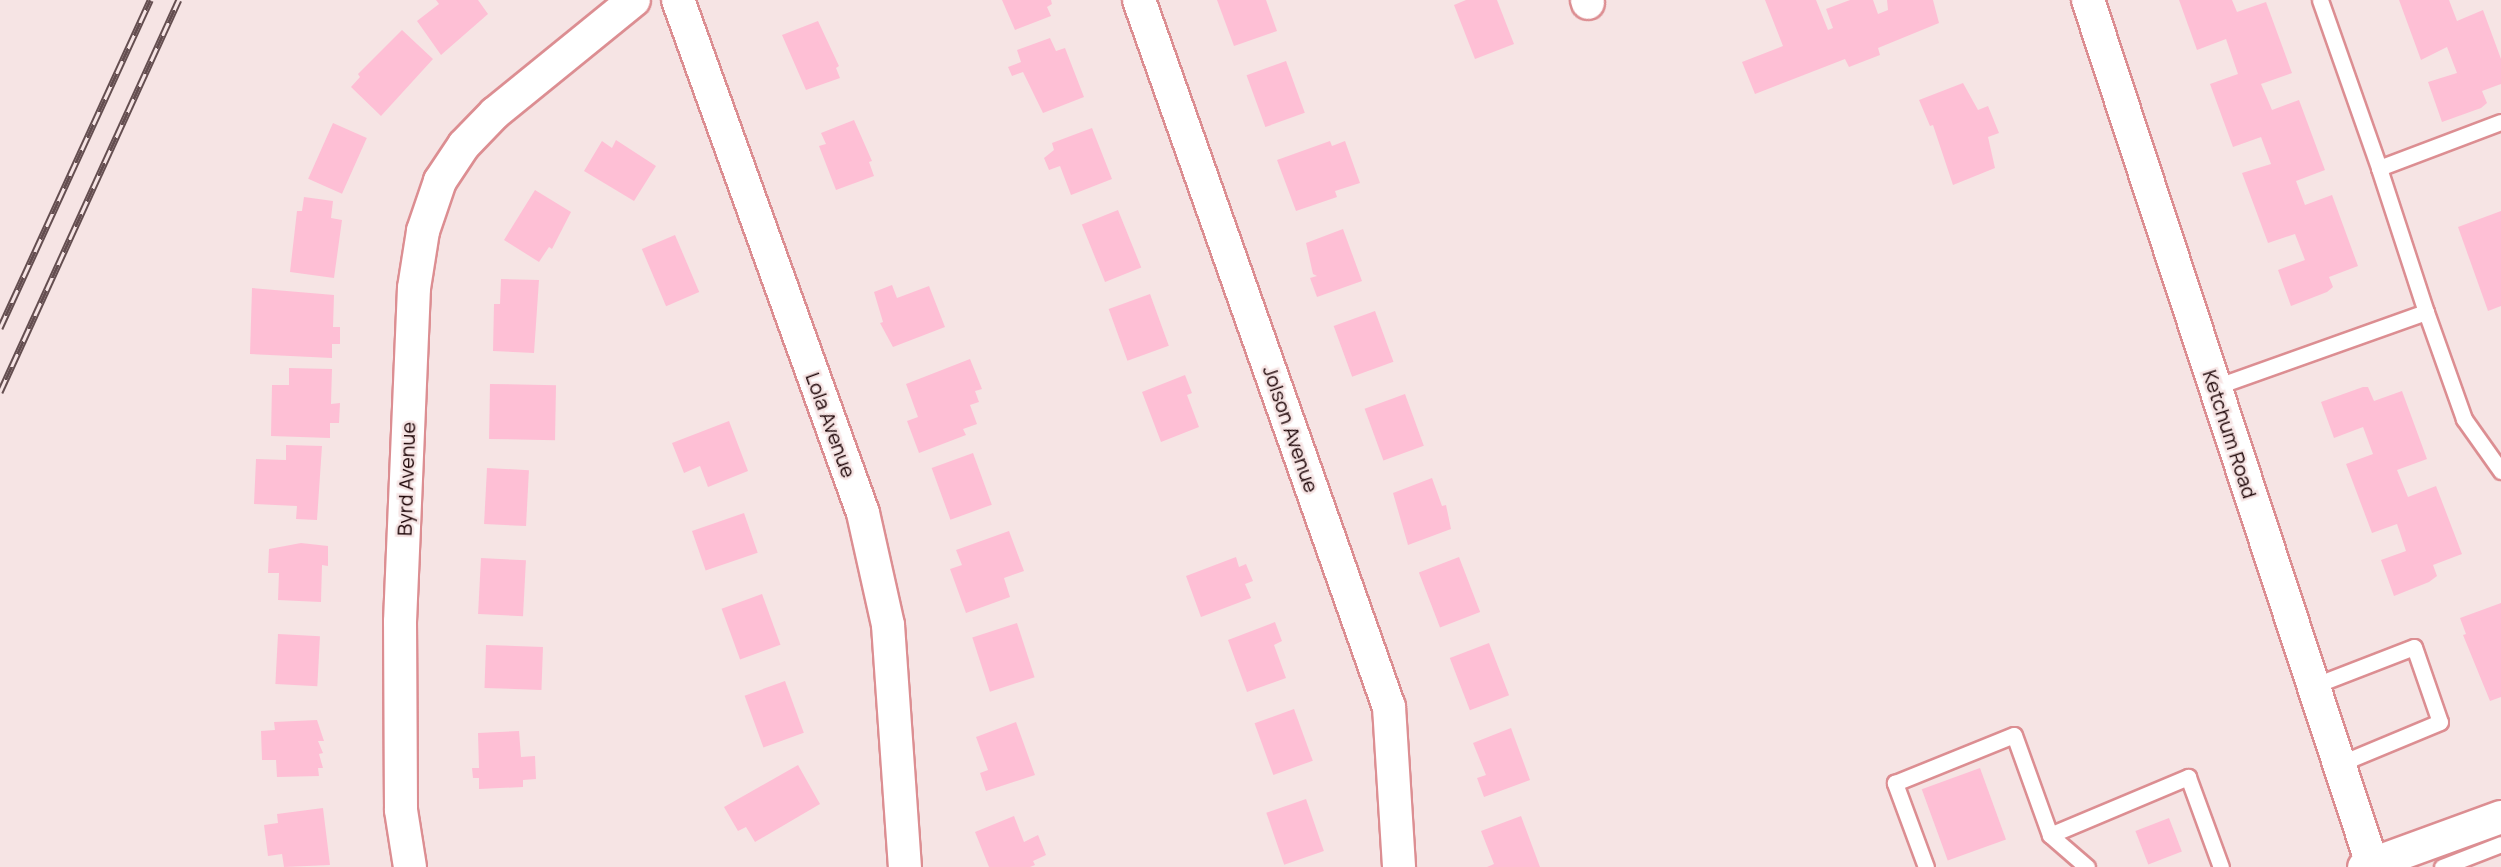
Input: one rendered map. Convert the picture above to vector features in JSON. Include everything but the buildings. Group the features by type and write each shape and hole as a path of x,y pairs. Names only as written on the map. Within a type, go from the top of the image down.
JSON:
{"street":[{"name":"Byrd Avenue","path":"410,867 401,810 400,622 414,288 423,231 441,181 464,145 495,113 634,0"},
{"name":"Lola Avenue","path":"678,0 862,513 888,625 905,867"},
{"name":"Jolson Avenue","path":"1139,0 1389,707 1400,867"},
{"name":"Ketchum Road","path":"2088,0 2339,764 2370,866"},
{"path":"2370,866 2501,817"}],"lane":[{"path":"2320,0 2464,419 2501,471"},
{"path":"2379,168 2501,122"},
{"path":"2215,387 2426,312"},
{"path":"2313,686 2414,647 2440,722 2339,764"},
{"path":"1926,867 1895,783 2014,735 2050,835 2087,867"},
{"path":"2050,835 2188,777 2221,867"},
{"path":"2442,867 2501,844"}],"railway":[{"path":"0,328 150,0"},
{"path":"0,392 179,0"}]}
